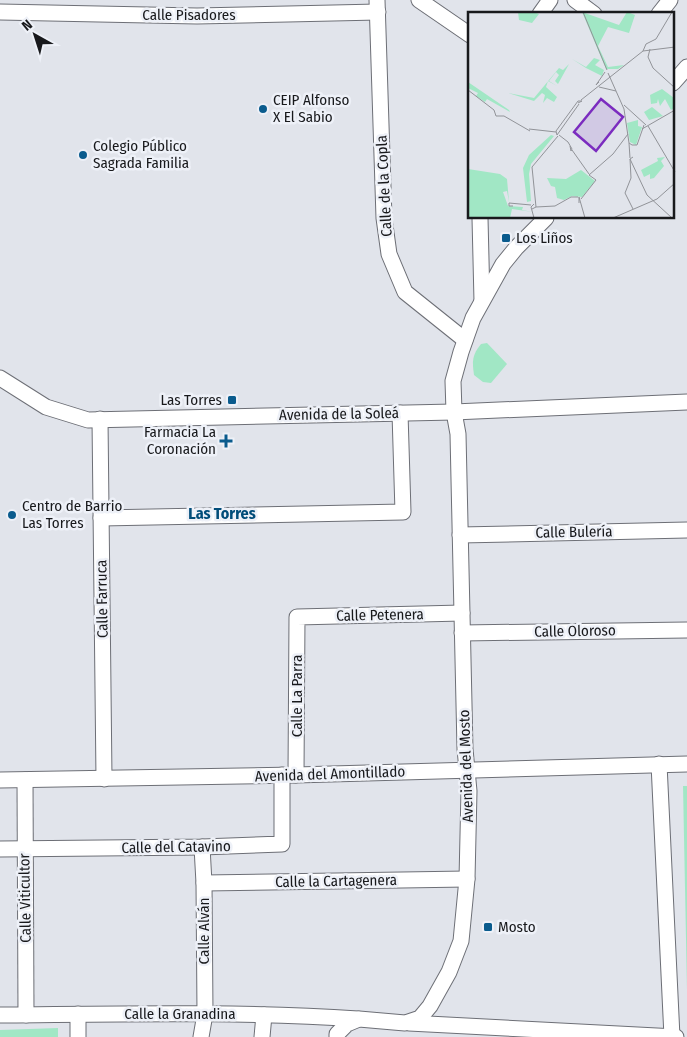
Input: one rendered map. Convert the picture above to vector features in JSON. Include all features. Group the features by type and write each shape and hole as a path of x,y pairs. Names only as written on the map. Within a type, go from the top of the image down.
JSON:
{"street":[{"path":"419,0 468,33"},
{"path":"541,12 550,0"},
{"path":"575,0 591,12"},
{"path":"661,12 670,0"},
{"name":"Calle Pisadores","path":"0,12 99,7 196,16 377,6"},
{"name":"Calle de la Copla","path":"377,6 384,218 389,254 405,292 465,340"},
{"path":"480,219 482,302"},
{"name":"Avenida del Mosto","path":"405,1023 420,1018 430,1006 449,972 462,941 467,879 469,791 466,770 458,434 454,412 453,381 473,318 503,264 545,219"},
{"name":"Avenida de la Soleá","path":"0,378 46,407 88,420 454,412 687,402"},
{"path":"101,518 403,512 400,413"},
{"name":"Calle Farruca","path":"100,419 104,779"},
{"name":"Calle Bulería","path":"460,535 687,530"},
{"name":"Calle Petenera","path":"297,617 462,613"},
{"name":"Calle La Parra","path":"289,775 297,617"},
{"name":"Calle Oloroso","path":"462,632 687,630"},
{"path":"659,764 672,1037"},
{"name":"Avenida del Amontillado","path":"0,780 289,775 687,764"},
{"name":"Calle del Catavino","path":"0,849 202,847 282,844 289,775"},
{"name":"Calle Viticultor","path":"24,780 26,1015"},
{"name":"Calle Alván","path":"201,1037 205,1014 202,847"},
{"name":"Calle la Cartagenera","path":"204,883 467,879"},
{"path":"78,1014 78,1037"},
{"name":"Calle la Granadina","path":"0,1015 302,1015 359,1019"},
{"path":"262,1037 264,1015"},
{"path":"337,1037 337,1034 347,1024 359,1019 676,1037"}],"green space":[{"path":"487,343 507,364 491,383 483,382 474,375 473,370 473,358 476,352 481,344"},
{"path":"683,786 687,786 687,990"},
{"path":"58,1028 58,1037 0,1037 0,1030"}],"place":[{"name":"CEIP Alfonso X El Sabio","path":"263,109"},
{"name":"Colegio Público Sagrada Familia","path":"83,155"},
{"name":"Los Liños","path":"506,238"},
{"name":"Las Torres","path":"232,400"},
{"name":"Farmacia La Coronación","path":"226,441"},
{"name":"Centro de Barrio Las Torres","path":"12,515"},
{"name":"Mosto","path":"488,927"}],"district":[{"name":"Las Torres","path":"222,513"}]}
